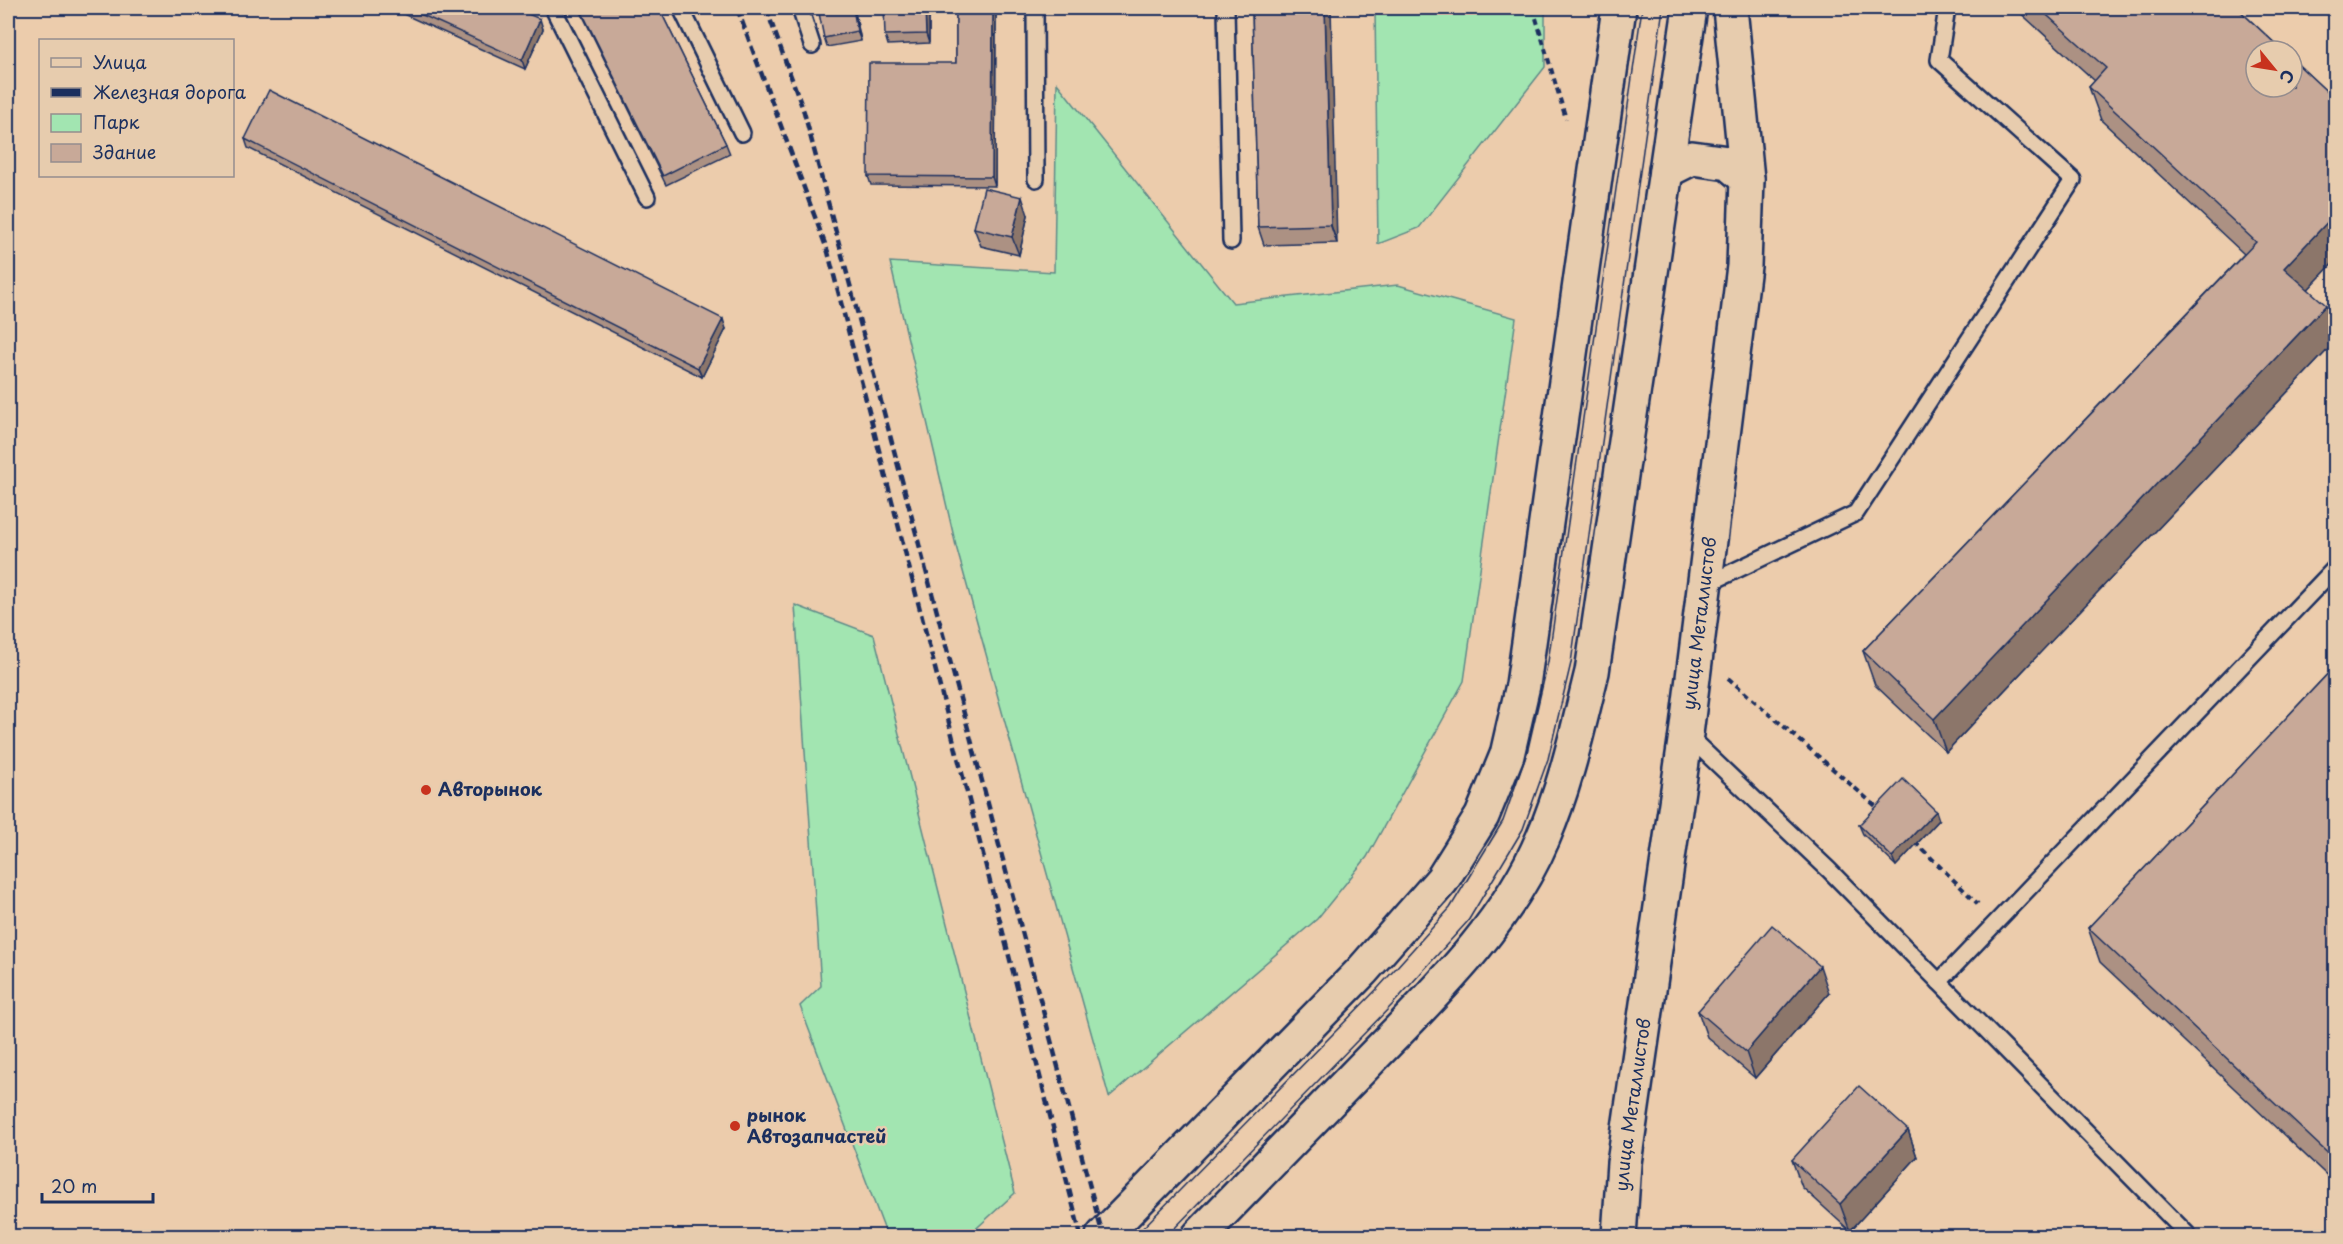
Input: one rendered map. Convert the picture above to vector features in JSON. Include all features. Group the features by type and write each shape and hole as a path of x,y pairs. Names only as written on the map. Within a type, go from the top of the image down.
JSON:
{"main road":[{"path":"1103,1236 1362,971 1442,880 1482,816 1507,755 1522,685 1619,8"},
{"path":"1199,1236 1409,1020 1484,937 1515,891 1543,839 1569,762 1592,672 1690,8"},
{"name":"улица Металлистов","path":"1619,1236 1624,1163 1686,734 1744,266 1747,179 1730,8"},
{"path":"1666,171 1692,158 1728,163 1747,179"}],"lane":[{"path":"554,8 647,197"},
{"path":"681,8 742,133"},
{"path":"800,8 812,45"},
{"path":"1035,8 1035,179"},
{"path":"1226,8 1231,241"},
{"path":"1704,585 1856,513 2073,180 1939,60 1947,8"},
{"path":"1940,982 2336,567"},
{"path":"1686,734 1829,870 2189,1236"}],"path":[{"path":"1533,8 1567,121"},
{"path":"1696,650 1883,812"},
{"path":"1908,836 1997,922"}],"green space":[{"path":"1375,8 1545,8 1545,67 1419,228 1378,244"},
{"path":"1057,83 1233,303 1398,285 1516,318 1464,681 1367,857 1317,919 1109,1097 956,546 890,262 1054,272"},
{"path":"795,605 874,635 1015,1193 968,1236 887,1236 800,1006 821,986"}],"building":[{"path":"407,8 514,8 540,19 522,60"},
{"path":"580,8 659,8 726,144 663,176"},
{"path":"818,8 853,8 857,31 824,38"},
{"path":"884,8 925,8 926,34 885,35"},
{"path":"956,8 993,8 992,177 868,176 869,63 956,63"},
{"path":"1252,8 1325,8 1331,225 1258,227"},
{"path":"2039,8 2237,8 2270,39 2244,39 2244,99 2304,99 2304,70 2336,100 2336,213 2284,268 2326,305 1934,719 1863,651 2256,242 2089,87 2106,68"},
{"path":"269,90 723,319 698,368 245,139"},
{"path":"984,188 1022,197 1012,237 974,228"},
{"path":"2336,665 2336,1161 2088,928"},
{"path":"1903,779 1936,811 1892,857 1859,825"},
{"path":"1772,925 1820,966 1746,1052 1698,1011"},
{"path":"1859,1086 1908,1130 1840,1204 1792,1160"}],"tram line":[{"path":"1135,1236 1378,988 1450,908 1503,821 1527,753 1548,662 1642,8"},
{"path":"1167,1236 1393,1004 1468,921 1523,829 1548,759 1571,663 1663,8"}],"railway":[{"path":"737,8 828,252 1081,1236"},
{"path":"766,8 804,112 1103,1236"}],"place":[{"name":"Авторынок","path":"426,790"},
{"name":"рынок Автозапчастей","path":"735,1126"}]}
